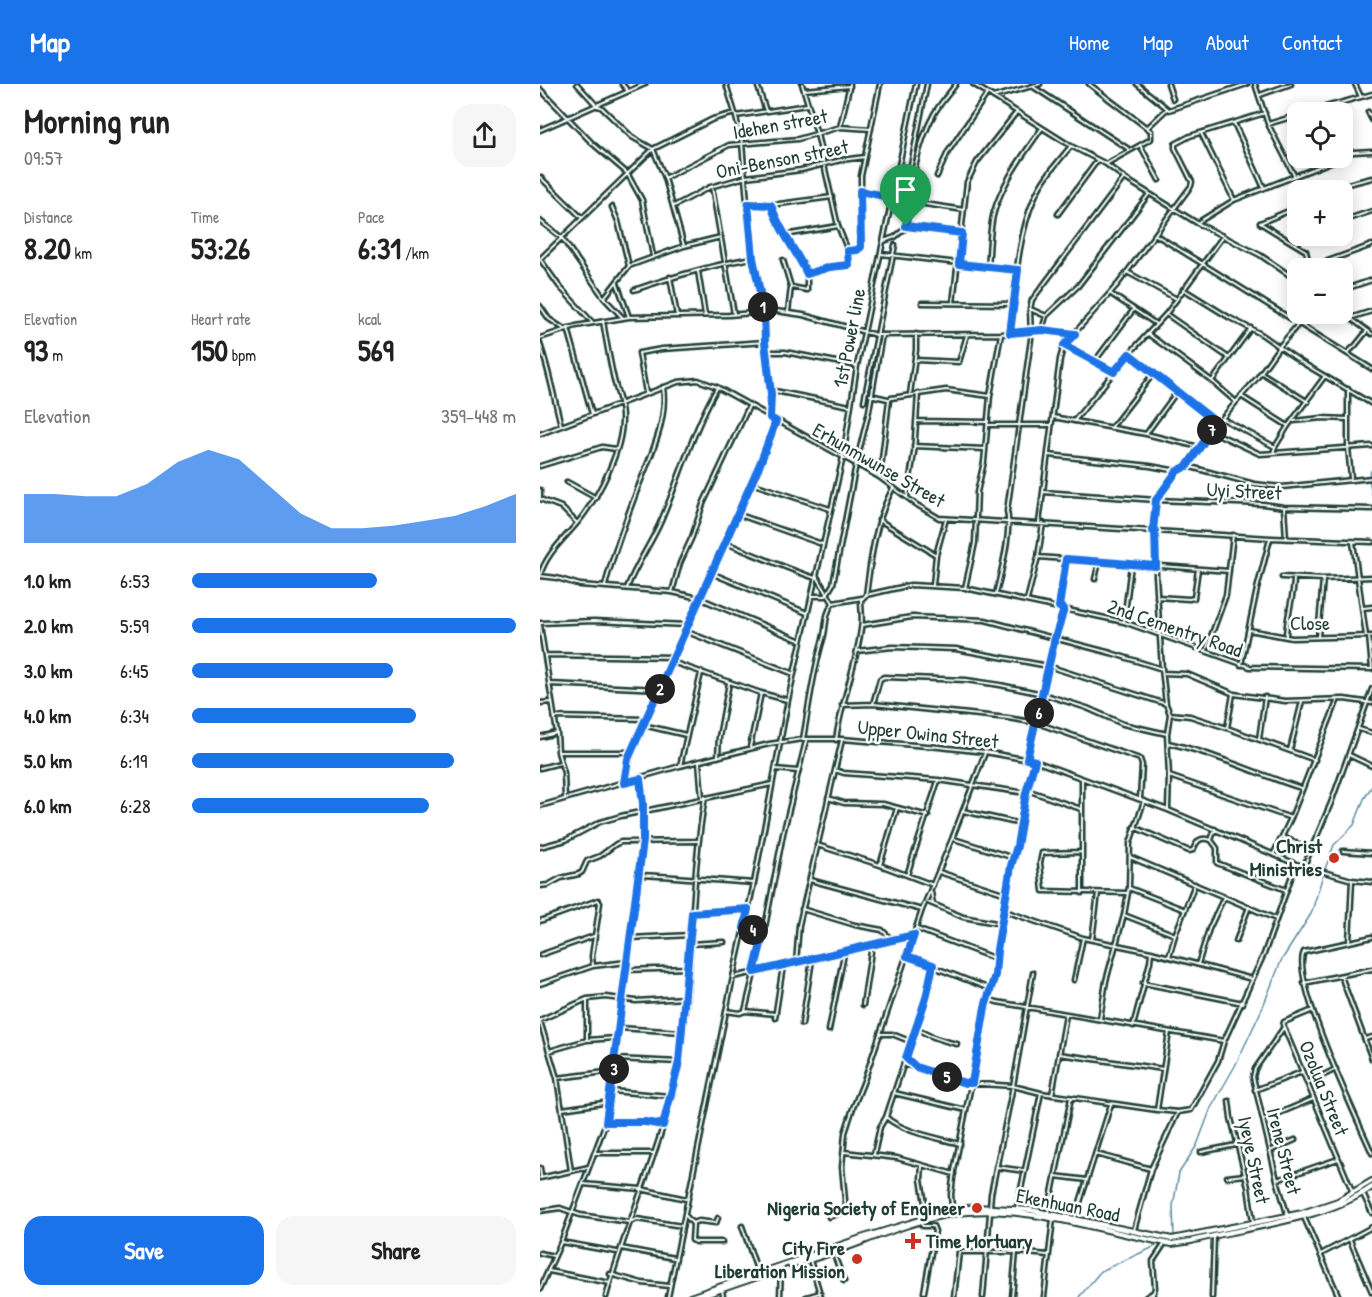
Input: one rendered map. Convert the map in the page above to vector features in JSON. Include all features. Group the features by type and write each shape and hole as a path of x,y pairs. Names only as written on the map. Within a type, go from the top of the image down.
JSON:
{"main road":[{"name":"Ekenhuan Road","path":"1303,1214 1338,1201 1372,1181"},
{"name":"Ekenhuan Road","path":"699,1297 781,1267 810,1260 953,1214 990,1210 1024,1214 1172,1244 1191,1242 1339,1204 1372,1187"},
{"name":"Ekenhuan Road","path":"690,1297 927,1216 952,1210 1017,1209 1048,1213 1172,1239 1289,1218"}],"street":[{"path":"577,84 597,106 602,107 632,137 653,149 674,206 684,246"},
{"path":"622,84 628,91"},
{"path":"540,130 645,84"},
{"path":"726,84 742,143 753,258 764,312 770,418"},
{"path":"757,84 766,111"},
{"path":"802,84 817,134 838,226 848,251 849,265 817,270 807,274"},
{"path":"848,251 861,247 861,176 880,84"},
{"name":"1st Power line","path":"668,1297 754,883 779,743 843,456 856,366 873,284 882,254 916,84"},
{"path":"904,201 927,84"},
{"path":"884,241 895,237 906,226 922,140 934,113 956,84"},
{"path":"973,84 1071,146 1106,164 1149,194 1197,223 1260,255 1287,274"},
{"path":"993,97 1040,84"},
{"path":"1089,84 1152,134 1151,139 1106,164"},
{"path":"1137,84 1167,109"},
{"path":"1168,84 1173,99"},
{"path":"1147,128 1167,109 1247,84"},
{"path":"1255,84 1268,124 1294,176"},
{"path":"1258,95 1291,84"},
{"path":"1355,84 1361,98"},
{"path":"804,90 850,85 840,127"},
{"path":"1032,86 1130,150"},
{"path":"540,89 627,175 642,201 653,256"},
{"path":"937,176 948,152 988,93"},
{"path":"1345,102 1372,94"},
{"path":"1000,96 1000,102"},
{"path":"593,322 559,286 540,259 581,217 653,149 713,119 808,105"},
{"path":"953,303 967,182 971,172 1016,112"},
{"path":"1368,112 1372,120"},
{"path":"1027,600 1038,557 1042,492 1060,359 1064,345 1110,294 1192,184 1175,144 1201,133 1265,113"},
{"path":"1268,124 1287,118"},
{"path":"1234,123 1265,188"},
{"name":"Idehen street","path":"665,178 729,145 773,142 817,134 840,127 871,129"},
{"path":"988,267 993,214 1014,170 1042,128"},
{"path":"1201,133 1234,200"},
{"path":"1140,145 1159,180"},
{"path":"1010,333 1023,237 1034,199 1043,182 1071,146"},
{"path":"1353,152 1372,151"},
{"name":"Oni-Benson street","path":"674,206 712,187 746,177 801,170 842,159 865,157"},
{"path":"1058,214 1098,160"},
{"path":"1197,223 1234,200 1314,168"},
{"path":"540,177 581,217"},
{"path":"996,594 1009,521 1007,511 1032,332 1030,309 1032,300 1124,178"},
{"path":"1353,184 1372,178"},
{"path":"712,187 734,314"},
{"path":"860,191 892,199 964,210"},
{"path":"1042,330 1046,316 1078,286 1149,194"},
{"path":"748,204 771,205 832,197"},
{"path":"771,205 777,223 807,274 806,291 791,287"},
{"path":"612,207 618,221 628,266"},
{"path":"1353,217 1372,211"},
{"path":"1287,212 1260,223 1287,238"},
{"path":"540,221 562,238 604,298 623,318"},
{"path":"785,235 838,226"},
{"path":"906,226 962,233"},
{"path":"1156,235 1287,315"},
{"path":"1074,420 1166,314 1224,236"},
{"path":"604,298 617,284 628,266 684,246 721,237"},
{"path":"864,401 895,245"},
{"path":"1299,246 1306,251 1308,260 1314,266 1372,245"},
{"path":"882,254 1018,270"},
{"path":"634,290 670,277 753,258"},
{"path":"783,260 791,287 788,312"},
{"path":"698,271 705,315"},
{"path":"1127,272 1176,298"},
{"path":"670,277 676,316"},
{"path":"1353,286 1372,280"},
{"path":"617,284 628,317"},
{"path":"1183,289 1251,328 1372,404"},
{"path":"1110,294 1156,324"},
{"path":"922,303 1013,304"},
{"path":"540,306 549,319 564,329"},
{"path":"1030,309 1046,316"},
{"path":"1095,361 1134,309"},
{"path":"1353,317 1372,311"},
{"path":"540,338 593,322 628,317 764,312 788,312 876,335 1001,334 1042,330 1075,334"},
{"path":"1166,314 1229,358"},
{"path":"1353,320 1372,334"},
{"path":"603,321 621,402 622,422 616,449 596,498 547,560 540,576 580,585 672,592 699,598 801,641"},
{"path":"1168,810 1167,734 1170,714 1166,704 1162,671 1157,597 1154,531 1156,500 1177,471 1187,466 1217,423 1237,402 1299,324"},
{"path":"1302,324 1372,369"},
{"path":"568,328 592,414"},
{"path":"1212,381 1251,328"},
{"path":"1347,353 1367,331"},
{"path":"827,596 835,574 856,464 869,411 882,334"},
{"path":"910,394 916,334"},
{"path":"915,360 959,362 967,334"},
{"path":"965,588 975,543 977,492 1001,334"},
{"path":"1148,334 1237,402"},
{"path":"646,393 639,353 662,349 765,342"},
{"path":"540,344 548,364 548,374 561,426"},
{"path":"1064,345 1114,372"},
{"path":"766,352 785,352 856,366"},
{"path":"1129,354 1217,423"},
{"path":"1261,372 1308,402"},
{"path":"1111,429 1153,374"},
{"path":"1274,453 1275,447 1288,426 1294,421 1325,376"},
{"name":"Erhunmwunse Street","path":"540,434 663,387 688,380 698,380 717,387 843,456 879,477 936,517 1286,539 1372,542"},
{"path":"605,586 610,565 651,454 662,417 663,387"},
{"path":"627,588 659,526 717,387"},
{"path":"1348,389 1347,419 1351,478"},
{"path":"770,390 850,406"},
{"path":"870,396 890,399 946,390 990,396"},
{"path":"907,497 918,393"},
{"path":"1146,434 1176,393"},
{"path":"1241,396 1288,426"},
{"path":"879,477 890,399"},
{"path":"672,592 680,563 703,504 749,405"},
{"path":"1053,417 1146,434 1199,447"},
{"path":"1222,418 1275,447"},
{"path":"1294,421 1322,418 1347,419"},
{"path":"916,420 1052,425"},
{"path":"624,783 630,752 725,542 776,421"},
{"path":"1211,431 1255,453 1372,446"},
{"path":"914,446 985,448"},
{"path":"540,466 602,447 616,449"},
{"path":"1048,455 1177,471"},
{"path":"1187,466 1254,484 1282,487 1351,478 1372,478"},
{"path":"567,483 596,498"},
{"path":"751,483 830,509"},
{"path":"832,603 862,598 866,595 879,520 893,487"},
{"path":"540,490 540,499 561,507 577,523"},
{"name":"Uyi Street","path":"1042,492 1284,507 1372,509"},
{"path":"1284,507 1286,539"},
{"path":"737,514 823,545"},
{"path":"933,585 936,555 946,519"},
{"path":"879,520 936,555"},
{"path":"1206,650 1226,595 1233,535"},
{"path":"1241,665 1257,589 1271,538"},
{"path":"725,542 785,568 815,577 832,603"},
{"path":"1353,542 1362,608 1369,636 1372,669"},
{"path":"540,557 547,560"},
{"path":"1038,557 1229,571"},
{"path":"1059,607 1066,559"},
{"path":"1095,579 1099,562"},
{"path":"1124,622 1131,564"},
{"path":"1157,597 1194,598 1198,569"},
{"path":"711,573 807,613"},
{"path":"1282,577 1323,579 1372,577"},
{"path":"1286,637 1287,614 1294,588 1294,577"},
{"path":"1318,637 1323,579"},
{"name":"2nd Cementry Road","path":"866,595 911,585 965,588 1124,622 1160,633 1241,665 1372,669"},
{"path":"811,596 827,596"},
{"path":"836,740 842,705 862,625 862,598"},
{"path":"745,1011 798,771 818,654 824,637 825,621 832,603"},
{"path":"1362,608 1372,607"},
{"path":"1027,759 1037,723 1048,666 1064,609"},
{"path":"862,625 912,617 985,620 1055,638 1162,671 1187,674 1233,694 1302,701 1338,699 1370,702"},
{"path":"565,800 564,773 558,752 555,717 540,624 594,621 688,625"},
{"name":"Close","path":"1249,630 1286,637 1369,636"},
{"path":"685,631 794,674"},
{"path":"857,651 892,647 956,649 1048,666 1166,704"},
{"path":"545,655 674,657"},
{"path":"672,662 788,700"},
{"path":"680,766 701,673"},
{"path":"873,704 880,679 884,677 966,680 1042,694 1087,708 1123,724 1167,734"},
{"path":"718,757 719,737 729,682"},
{"path":"550,684 660,689"},
{"path":"1304,866 1331,804 1370,702 1372,689"},
{"path":"750,747 761,693"},
{"path":"1227,728 1233,694"},
{"path":"1259,739 1265,698"},
{"path":"1274,854 1315,760 1338,699"},
{"path":"1290,750 1302,701"},
{"path":"540,703 552,702"},
{"path":"842,705 873,704 1037,723 1140,759 1142,765 1140,799"},
{"path":"1170,714 1190,716 1315,760"},
{"path":"555,717 646,718"},
{"path":"643,725 686,735"},
{"path":"1359,729 1372,733"},
{"path":"540,737 557,733"},
{"name":"Upper Owina Street","path":"540,806 750,747 804,739 985,752 1035,761 1168,810 1296,864 1352,880 1372,882"},
{"path":"796,963 802,909 842,740"},
{"path":"1168,743 1199,750 1302,788"},
{"path":"558,752 630,752"},
{"path":"829,1217 846,1211 842,1180 845,1133 922,910 985,752"},
{"path":"1349,755 1372,766"},
{"path":"952,1210 951,1194 954,1174 990,989 995,975 1006,894 1035,761"},
{"path":"606,1297 618,1252 663,1125 679,1062 696,878 697,841 703,797 699,762"},
{"path":"540,768 560,763"},
{"path":"775,769 798,771"},
{"path":"835,770 868,776 938,780 1027,792 1082,809"},
{"path":"1169,776 1291,818"},
{"path":"1082,778 1082,893"},
{"path":"540,1289 583,1184 606,1122 610,1102 643,841 640,779"},
{"path":"908,875 938,780"},
{"path":"540,847 566,840 600,822 643,810 673,806 703,797 772,784"},
{"path":"828,798 844,803 883,804 928,816"},
{"path":"1100,1019 1106,981 1117,945 1128,893 1130,843 1144,801"},
{"path":"880,865 897,808"},
{"path":"963,810 1021,824"},
{"path":"1134,827 1189,851 1193,850 1202,838 1211,840 1217,848 1217,863 1287,890"},
{"path":"1211,840 1215,829"},
{"path":"1282,836 1310,850"},
{"path":"952,839 1014,858"},
{"path":"540,886 579,874 587,861 600,856 615,844 643,841 697,841"},
{"path":"817,845 933,885"},
{"path":"1343,851 1372,853"},
{"path":"1082,852 1043,852 1040,863 1043,891 1128,893"},
{"path":"1130,857 1276,919"},
{"path":"904,1064 958,1081 1013,1086 1052,1095 1157,1110 1178,1112 1194,1108 1218,1061 1224,1041 1264,954 1296,864"},
{"path":"939,872 1006,894"},
{"path":"638,875 690,876 754,883"},
{"path":"810,880 922,910"},
{"path":"1349,942 1352,880"},
{"path":"1169,957 1195,884"},
{"path":"1129,887 1185,910"},
{"path":"931,891 933,904"},
{"path":"1092,940 1098,893"},
{"path":"1198,964 1209,929 1224,896"},
{"path":"540,921 596,899 600,903 592,966"},
{"path":"927,902 963,917 1002,924"},
{"path":"1236,941 1249,907"},
{"path":"692,913 748,909"},
{"path":"802,909 855,925 882,930 891,939"},
{"path":"1005,911 1083,938 1151,952 1252,979"},
{"path":"1124,915 1175,935"},
{"path":"744,928 764,932"},
{"path":"917,929 996,959"},
{"path":"630,938 691,935"},
{"path":"733,977 914,935"},
{"path":"540,955 594,936"},
{"path":"1074,980 1083,938"},
{"path":"1372,938 1304,952 1302,957 1304,983 1313,1010 1372,1153"},
{"path":"690,944 724,942"},
{"path":"863,1005 872,944"},
{"path":"829,1030 845,952"},
{"path":"1132,1026 1151,952"},
{"path":"907,956 990,989"},
{"path":"802,1024 812,960"},
{"path":"540,984 592,966 627,962"},
{"path":"874,1154 880,1127 886,1117 926,998 933,965"},
{"path":"775,1018 783,966"},
{"path":"626,970 688,968"},
{"path":"1304,983 1372,969"},
{"path":"983,1297 996,1167 1033,973"},
{"path":"1341,976 1372,1059"},
{"path":"1143,983 1243,1003"},
{"path":"571,1171 557,1078 540,1020 587,999 686,998"},
{"path":"586,1040 587,999"},
{"path":"988,999 1065,1015 1224,1041"},
{"name":"Ozolua Street","path":"1313,1010 1284,1022 1284,1027 1353,1193"},
{"path":"726,1011 776,1014"},
{"path":"1052,1095 1065,1015"},
{"path":"1284,1027 1255,1069 1253,1077 1255,1090 1302,1072"},
{"path":"619,1028 682,1032"},
{"path":"916,1028 957,1044"},
{"path":"1157,1110 1169,1032"},
{"path":"880,1034 892,1034 912,1042"},
{"path":"1365,1039 1372,1037"},
{"path":"549,1052 586,1040 618,1038"},
{"path":"1059,1054 1163,1069"},
{"path":"906,1058 916,1067"},
{"path":"616,1059 679,1062"},
{"path":"1307,1083 1336,1069"},
{"path":"557,1078 614,1071"},
{"name":"Irene Street","path":"1255,1090 1277,1180 1289,1218"},
{"path":"611,1091 670,1096"},
{"path":"894,1093 966,1110"},
{"path":"1017,1209 1041,1093"},
{"path":"1048,1213 1071,1098"},
{"path":"1263,1120 1313,1099"},
{"name":"Iyeye Street","path":"1229,1101 1253,1224"},
{"path":"562,1109 610,1102"},
{"path":"1075,1220 1111,1104"},
{"path":"1133,1232 1151,1169 1178,1112"},
{"path":"886,1117 910,1129 960,1144"},
{"path":"606,1122 645,1122 663,1125"},
{"path":"1270,1151 1295,1140"},
{"path":"1201,1152 1238,1144"},
{"path":"844,1152 897,1158 954,1174"},
{"path":"594,1153 654,1153"},
{"path":"1096,1154 1151,1169"},
{"path":"1277,1180 1338,1159"},
{"path":"922,1166 921,1179 927,1216"},
{"path":"540,1168 541,1177 589,1167"},
{"path":"996,1167 1025,1171"},
{"path":"1227,1177 1245,1175"},
{"path":"1055,1176 1088,1180"},
{"path":"583,1184 641,1189 688,1200"},
{"path":"1362,1193 1372,1213"},
{"path":"540,1211 560,1208 580,1215 629,1222 637,1218 682,1226"},
{"path":"1303,1214 1339,1297"},
{"path":"685,1215 692,1223 692,1240 722,1242"},
{"path":"692,1223 701,1221 716,1223 718,1218"},
{"path":"1044,1297 1053,1219"},
{"path":"920,1223 923,1226 933,1227 935,1231 924,1292"},
{"path":"742,1226 758,1274"},
{"path":"1321,1254 1372,1227"},
{"path":"1212,1297 1214,1235"},
{"path":"1350,1240 1372,1292"},
{"path":"561,1242 618,1252 623,1248 675,1259"},
{"path":"1152,1297 1155,1282 1153,1261 1165,1243"},
{"path":"954,1297 959,1252 988,1251 1048,1255"},
{"path":"833,1252 844,1281"},
{"path":"1012,1297 1016,1252"},
{"path":"540,1253 554,1256"},
{"path":"810,1260 821,1297"},
{"path":"780,1297 781,1267"},
{"path":"549,1271 610,1283"},
{"path":"610,1274 642,1283 670,1287"},
{"path":"722,1288 723,1297"},
{"path":"1146,1297 1154,1292"},
{"path":"806,1297 820,1293"}],"waterway":[{"path":"1369,475 1372,469"},
{"path":"1369,479 1372,494"},
{"path":"1325,869 1334,845 1354,825 1364,799 1372,786"},
{"path":"1174,1236 1173,1206 1179,1173 1197,1145 1211,1108 1235,1066 1262,1009 1281,961 1311,914 1323,875"},
{"path":"1079,1297 1101,1271 1156,1246"}],"place":[{"name":"Christ Ministries","path":"1334,858"},
{"name":"Nigeria Society of Engineer","path":"977,1208"},
{"name":"Time Mortuary","path":"913,1241"},
{"name":"City Fire Liberation Mission","path":"857,1259"}],"route":[{"path":"860,191 909,201 906,226 962,233 959,264 1018,270 1010,333 1042,330 1075,334 1064,345 1114,372 1129,354 1217,423 1187,466 1177,471 1156,500 1153,531 1155,531 1156,566 1066,559 1059,607 1064,609 1048,666 1037,723 1027,759 1035,761 1011,866 995,975 985,1007 972,1083 951,1079 916,1067 906,1058 926,998 933,965 907,956 914,935 754,972 764,932 744,928 748,909 692,913 679,1062 663,1125 645,1122 606,1122 643,841 640,779 624,783 628,759 760,464 776,421 770,418 771,394 764,312 753,258 748,204 771,205 777,223 807,274 830,267 849,265 848,251 861,247 860,191"}]}
